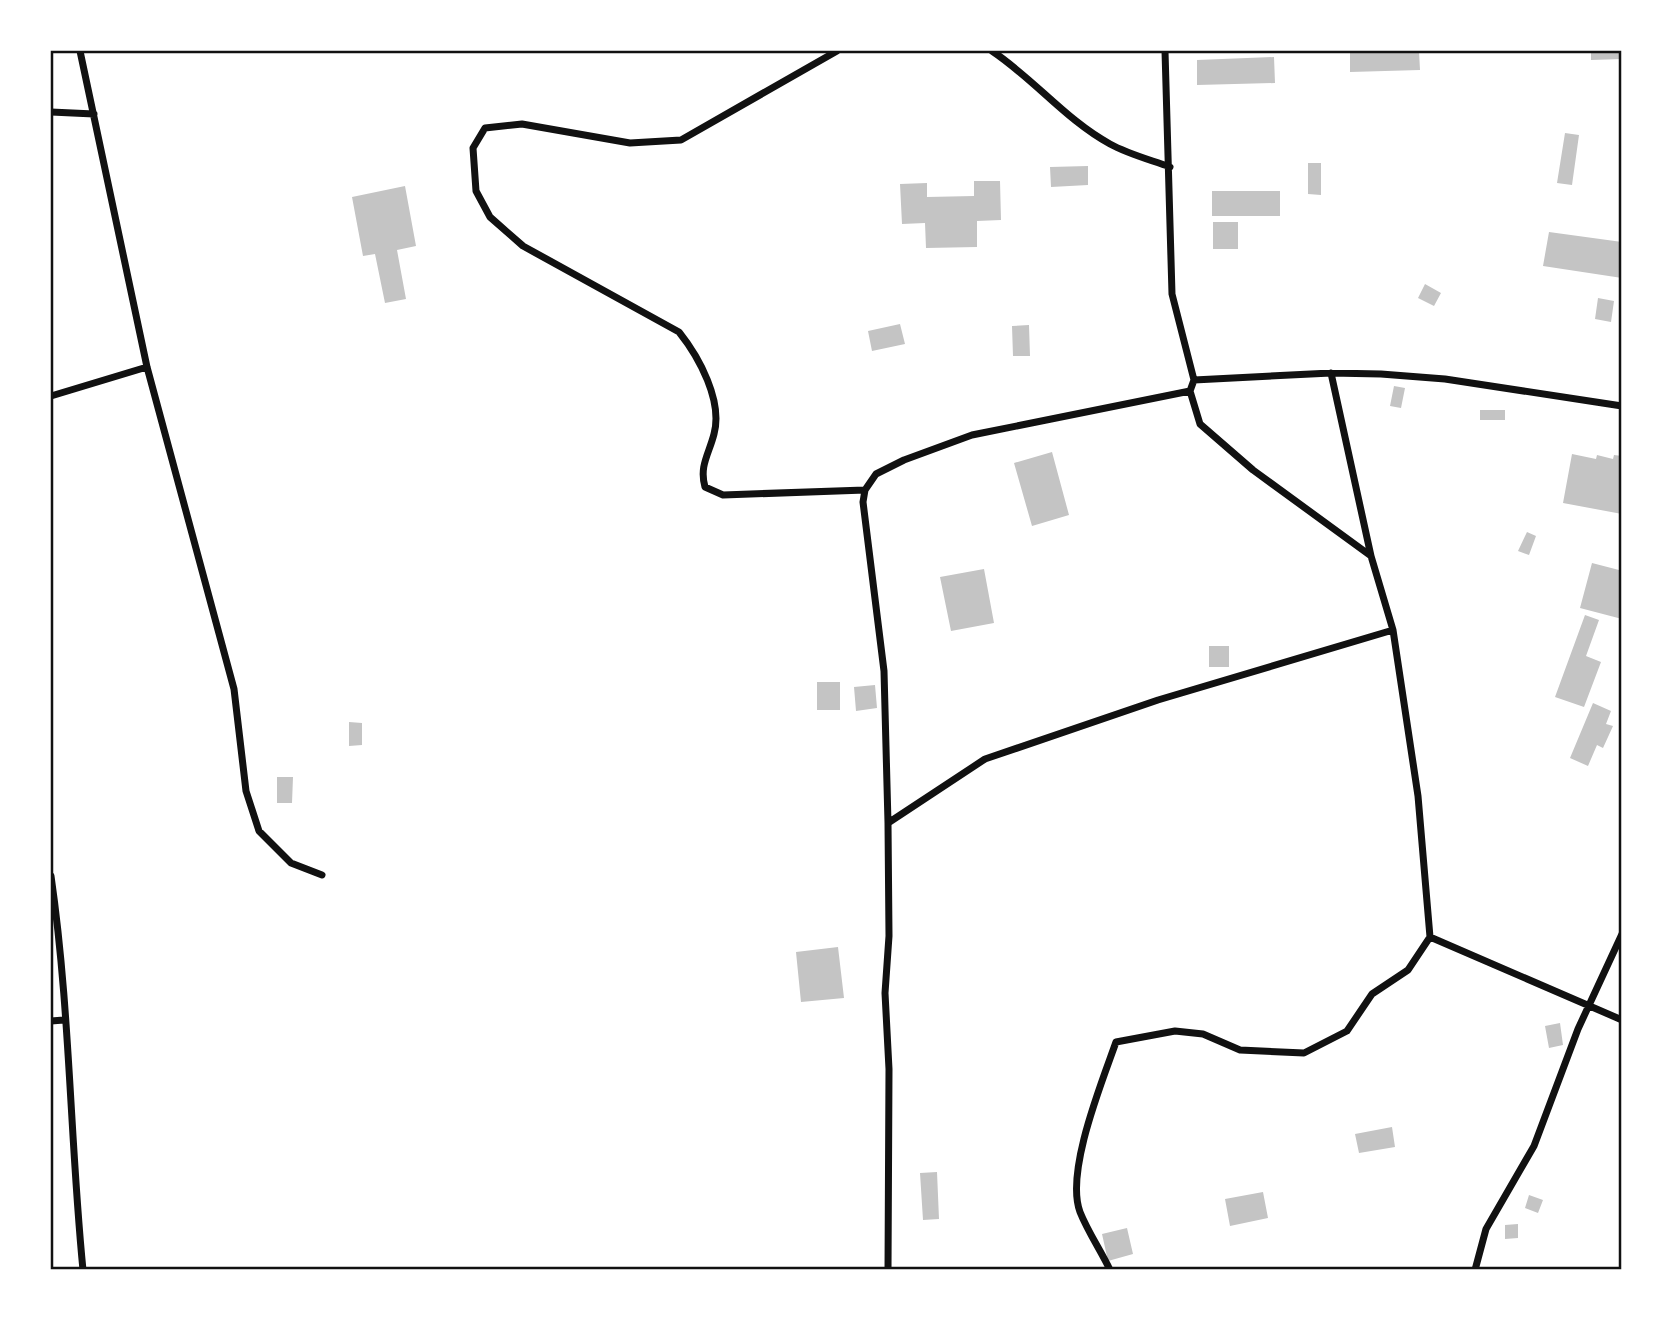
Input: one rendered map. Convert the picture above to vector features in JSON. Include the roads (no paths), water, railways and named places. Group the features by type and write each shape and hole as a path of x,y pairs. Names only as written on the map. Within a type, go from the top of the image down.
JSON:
{"street":[{"path":"80,51 147,367 234,689 246,791 259,831 291,863 322,875"},
{"path":"837,51 681,140 630,143 522,124 485,128 473,148 476,191 489,217 523,246 679,331 695,353 716,407 715,432 701,472 705,487 723,495 865,490"},
{"path":"992,51 1022,71 1061,108 1094,134 1111,145 1170,167"},
{"path":"1165,51 1170,167 1171,294 1194,380 1190,391 1199,424 1253,470 1371,556"},
{"path":"51,112 94,114"},
{"path":"51,396 147,367"},
{"path":"1194,380 1331,373 1445,379 1622,406"},
{"path":"1110,1270 1079,1210 1078,1168 1086,1130 1116,1042 1175,1031 1203,1034 1240,1050 1304,1053 1347,1031 1372,994 1408,970 1430,937 1418,796 1393,630 1371,556 1331,373"},
{"path":"888,1270 889,1069 885,993 889,936 884,671 865,541 865,490 876,474 904,460 972,435 1190,391"},
{"path":"888,824 985,759 1158,701 1393,630"},
{"path":"51,876 71,1068 71,1131 83,1270"},
{"path":"1475,1270 1486,1229 1534,1146 1590,1005 1622,934"},
{"path":"1430,937 1622,1020"},
{"path":"51,1021 64,1020"}]}
